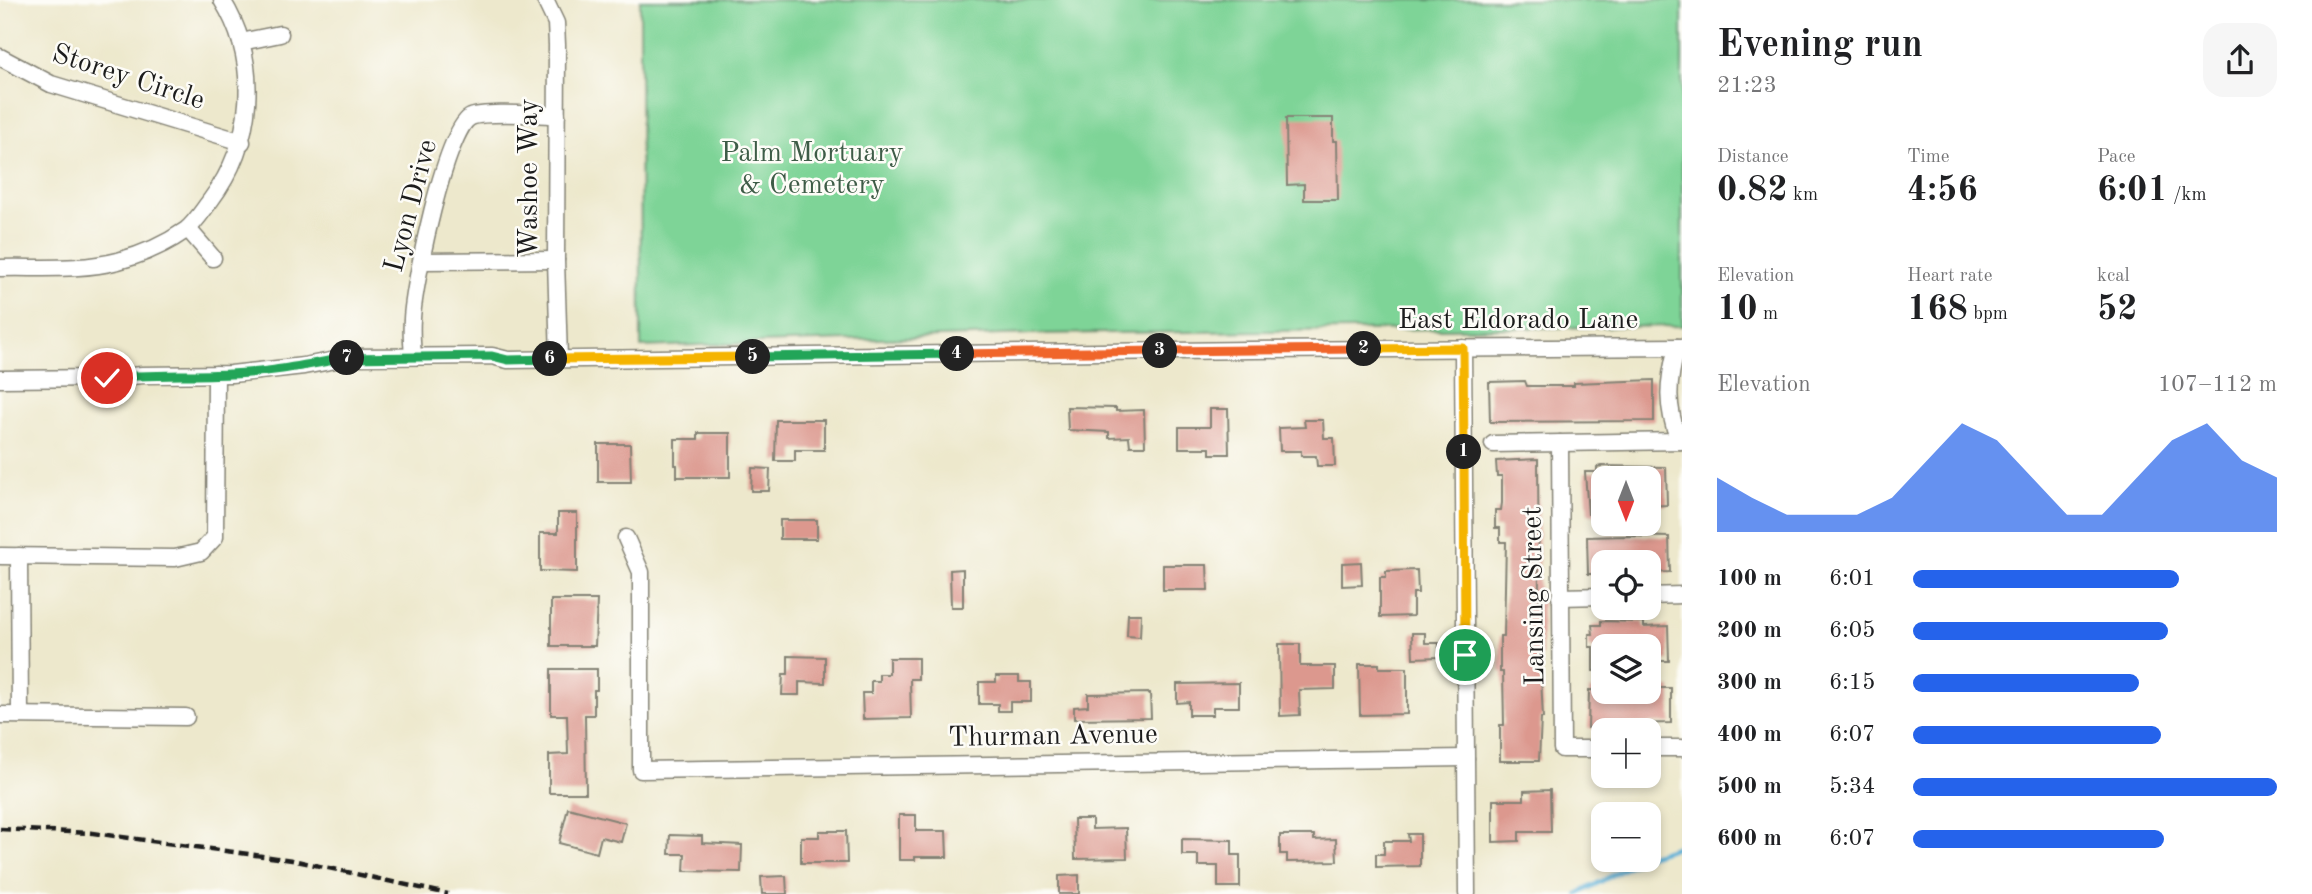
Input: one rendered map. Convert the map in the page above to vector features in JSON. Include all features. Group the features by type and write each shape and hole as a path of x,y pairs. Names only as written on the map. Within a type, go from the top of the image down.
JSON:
{"street":[{"path":"0,268 82,267 117,261 154,248 188,229 220,188 242,142 248,102 246,66 241,42 230,12 222,0"},
{"name":"Washoe Way","path":"545,0 556,23 556,260 559,359"},
{"path":"241,42 280,34"},
{"name":"Storey Circle","path":"0,57 51,84 242,142"},
{"name":"Lyon Drive","path":"413,356 412,318 422,261 441,180 455,138 469,117 486,114 556,115"},
{"path":"188,229 213,258"},
{"path":"422,261 556,260"},
{"path":"1463,348 1467,894"},
{"name":"East Eldorado Lane","path":"216,374 352,357 413,356 492,356 508,360 1463,348 1680,352"},
{"path":"1493,444 1681,438 1670,416 1670,374 1680,352"},
{"path":"0,379 216,374 215,537 201,552 175,558 0,556"},
{"name":"Lansing Street","path":"1560,443 1562,750 1591,749"},
{"name":"Thurman Avenue","path":"626,538 641,572 641,770 1466,758"},
{"path":"19,556 20,715"},
{"path":"1661,596 1682,595"},
{"path":"1560,597 1591,596"},
{"path":"0,715 186,717"},
{"path":"1661,748 1682,748"}],"green space":[{"name":"Palm Mortuary & Cemetery","path":"640,0 1682,0 1682,326 1032,334 641,347"}],"building":[{"path":"1286,118 1333,118 1333,141 1337,141 1338,200 1304,200 1304,184 1287,185"},
{"path":"1654,380 1654,421 1490,422 1489,382 1525,381 1527,386 1574,386 1574,383"},
{"path":"1067,407 1144,410 1145,446 1130,446 1129,437 1109,438 1109,432 1068,430"},
{"path":"1210,409 1228,409 1229,454 1210,454 1210,448 1179,448 1179,427 1210,427"},
{"path":"776,420 824,420 824,450 795,450 795,461 775,461"},
{"path":"1304,420 1323,420 1324,438 1334,438 1335,466 1317,466 1316,456 1301,456 1301,451 1280,451 1279,428 1305,427"},
{"path":"698,433 730,433 730,477 677,477 675,439 698,439"},
{"path":"598,444 630,444 631,482 598,482"},
{"path":"1538,459 1543,718 1539,761 1500,761 1500,725 1504,725 1500,636 1504,636 1506,542 1500,542 1500,528 1495,528 1495,510 1501,510 1502,503 1502,476 1497,476 1496,461"},
{"path":"1661,467 1666,467 1667,505 1661,505"},
{"path":"752,468 770,469 769,491 751,491"},
{"path":"1585,472 1591,472 1591,514 1588,514"},
{"path":"558,513 577,513 577,572 540,571 540,533 558,533"},
{"path":"780,520 817,520 817,539 780,539"},
{"path":"1587,537 1669,537 1670,572 1661,572 1661,550 1591,550 1591,574 1588,574"},
{"path":"1361,562 1362,585 1342,586 1342,563"},
{"path":"1163,565 1207,565 1208,590 1163,590"},
{"path":"963,569 963,607 951,607 950,570"},
{"path":"1417,570 1418,593 1413,593 1413,616 1380,617 1380,577 1386,577 1386,571"},
{"path":"551,600 597,600 595,646 551,646"},
{"path":"1128,614 1141,614 1140,637 1127,636"},
{"path":"1601,621 1644,622 1644,627 1668,626 1669,661 1661,661 1661,634 1593,634 1592,625 1601,625"},
{"path":"1412,633 1425,633 1425,643 1439,643 1439,657 1413,658"},
{"path":"1279,644 1300,644 1300,666 1335,666 1335,689 1299,690 1300,715 1280,716"},
{"path":"788,656 825,657 825,683 799,682 799,695 782,695 783,674 788,674"},
{"path":"889,658 918,658 918,679 910,679 911,718 863,719 862,693 871,693 871,681 879,681 879,674 889,674"},
{"path":"1359,664 1379,664 1379,668 1407,668 1407,714 1360,715"},
{"path":"551,669 597,669 594,715 585,715 586,793 549,793 549,755 568,754 567,715 551,715"},
{"path":"996,676 1019,676 1019,682 1031,682 1031,702 1010,702 1010,711 998,711 998,704 979,704 979,682 996,682"},
{"path":"1239,683 1239,707 1213,707 1213,715 1189,715 1189,702 1177,703 1177,684"},
{"path":"1661,688 1671,688 1671,723 1661,723 1661,718 1591,718 1591,728 1588,728 1589,690 1591,704 1661,704"},
{"path":"1150,693 1151,718 1074,719 1074,707 1088,706 1088,694"},
{"path":"1550,790 1551,832 1519,832 1519,841 1493,842 1493,800 1524,800 1524,791"},
{"path":"568,808 626,823 621,842 601,837 597,853 559,843"},
{"path":"899,815 916,815 916,831 946,831 947,857 899,860"},
{"path":"1074,819 1092,819 1092,829 1126,828 1127,858 1075,859"},
{"path":"819,831 846,831 847,863 801,863 801,837 819,837"},
{"path":"1408,834 1420,834 1420,866 1376,867 1376,854 1384,854 1384,841 1409,841"},
{"path":"670,835 702,836 702,843 742,845 741,872 684,871 685,854 669,854"},
{"path":"1280,835 1314,835 1314,840 1336,839 1337,861 1287,862 1287,854 1280,854"},
{"path":"1182,839 1232,840 1232,855 1240,855 1240,887 1218,887 1218,866 1198,866 1198,855 1182,855"},
{"path":"1079,875 1079,894 1059,894 1059,876"},
{"path":"786,876 787,894 762,894 761,877"}],"waterway":[{"path":"1661,852 1682,845"},
{"path":"1578,894 1618,872"}],"railway":[{"path":"0,829 93,833 292,860 448,894"}],"route":[{"path":"107,378 231,374 304,366 352,357 492,356 508,360 1463,348 1465,655"}]}
